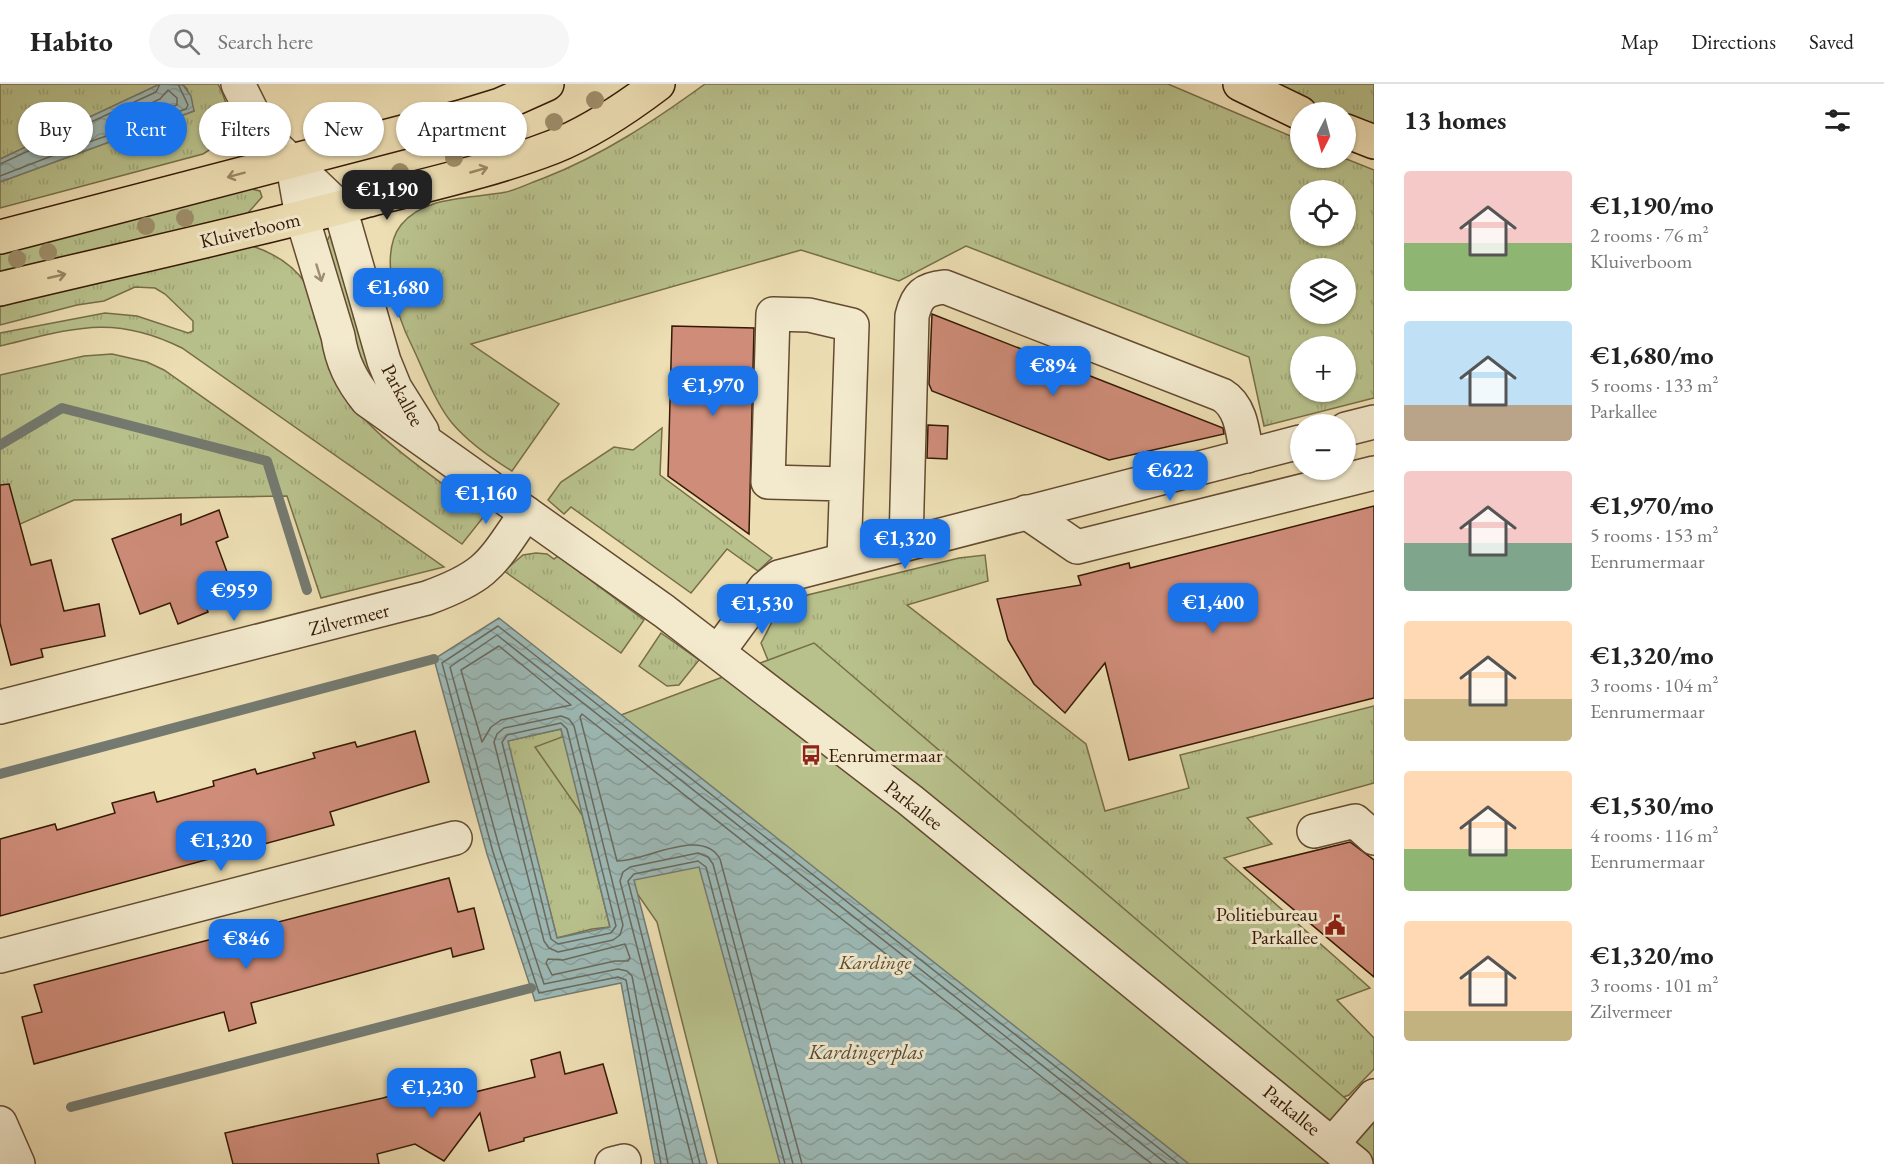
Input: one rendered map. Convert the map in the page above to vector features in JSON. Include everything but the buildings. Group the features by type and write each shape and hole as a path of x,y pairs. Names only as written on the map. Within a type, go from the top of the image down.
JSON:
{"main road":[{"path":"0,237 471,114 500,105 547,84"},
{"name":"Kluiverboom","path":"0,289 340,208 516,160 555,146 628,106 658,84"},
{"path":"1240,84 1290,107"},
{"path":"1356,135 1374,142"}],"street":[{"path":"238,84 264,136 292,160"},
{"name":"Parkallee","path":"292,160 340,208 384,361 395,388 429,443"},
{"name":"Parkallee","path":"292,160 302,217 347,371 368,400 718,652 910,800 1344,1154"},
{"path":"906,543 912,316 916,298 929,289 945,287 1222,395 1232,401 1239,418 1247,456"},
{"path":"843,559 846,484 852,325 809,315 773,314 768,482 846,484"},
{"path":"1356,426 1374,422"},
{"path":"718,652 765,588 779,577 1290,445"},
{"path":"1026,512 1077,547 1374,473"},
{"name":"Zilvermeer","path":"0,707 394,608 462,585 492,562 526,513"},
{"path":"1314,831 1355,821 1374,838"},
{"path":"0,956 455,838"},
{"path":"1344,1154 1374,1096"},
{"path":"0,1123 18,1164"}],"green space":[{"path":"0,84 160,84 122,102 105,102 105,110 93,115 93,102 18,102 18,151 0,159"},
{"path":"182,84 218,84 225,102 199,102 199,155 0,208 0,182 71,156 93,156 93,148 105,144 105,156 187,156 187,114 194,111 187,89"},
{"path":"705,84 1168,84 1290,136 1290,168 1356,168 1356,163 1374,170 1374,398 1311,414 1290,414 1290,419 1264,426 1249,357 966,246 899,281 801,250 471,344 559,404 512,471 465,437 446,415 435,396 406,334 396,303 390,268 394,237 411,215 423,208 449,200 511,191 587,159 647,124"},
{"path":"1267,84 1374,84 1374,131 1356,123 1356,102 1308,102"},
{"path":"247,188 260,191 262,197 247,214 236,221 0,279 0,248"},
{"path":"330,235 333,236 381,395 361,364 329,250 327,241"},
{"path":"252,246 274,255 303,279 320,311 348,396 364,418 396,448 485,515 462,544 182,348 157,337 113,328 92,328 49,334 0,346 0,333 105,313 137,316 188,333 193,331 193,321 165,294 155,288 135,287 104,301 77,305 0,325 0,301"},
{"path":"112,354 147,362 164,370 444,567 321,598 287,496 74,500 0,533 0,375 84,356"},
{"path":"662,428 660,475 772,558 758,571 727,549 691,593 571,507 564,514 548,500 561,482 614,447 633,450"},
{"path":"547,554 554,559 558,556 644,620 621,653 504,571 523,555"},
{"path":"985,555 988,581 907,605 1086,744 1105,811 1189,788 1180,755 1374,706 1374,783 1247,818 1272,844 1224,858 1370,988 1337,1000 1374,1038 1374,1069 1349,1095 1330,1102 770,665 761,643 783,601 959,558"},
{"path":"661,633 699,660 679,685 667,686 639,666"},
{"name":"Kardinge","path":"814,643 1374,1123 1374,1164 718,1164 657,922 535,747"},
{"path":"561,729 610,927 557,938 507,741"}],"water":[{"path":"160,84 183,85 191,96 194,111 187,114 187,102 122,102"},
{"path":"105,110 105,144 93,148 93,115"},
{"path":"18,151 18,156 71,156 0,182 0,159"},
{"name":"Kardingerplas","path":"499,618 1189,1164 780,1164 699,867 634,880 707,1164 655,1164 621,983 535,1001 487,854 434,659","holes":["561,729 610,927 557,938 508,741"]}],"waterway":[{"path":"0,445 62,408 267,461 307,590"},
{"path":"0,774 434,659"},
{"path":"71,1107 531,988"}],"place":[{"name":"Eenrumermaar","path":"811,755"},
{"name":"Politiebureau Parkallee","path":"1335,925"}]}
